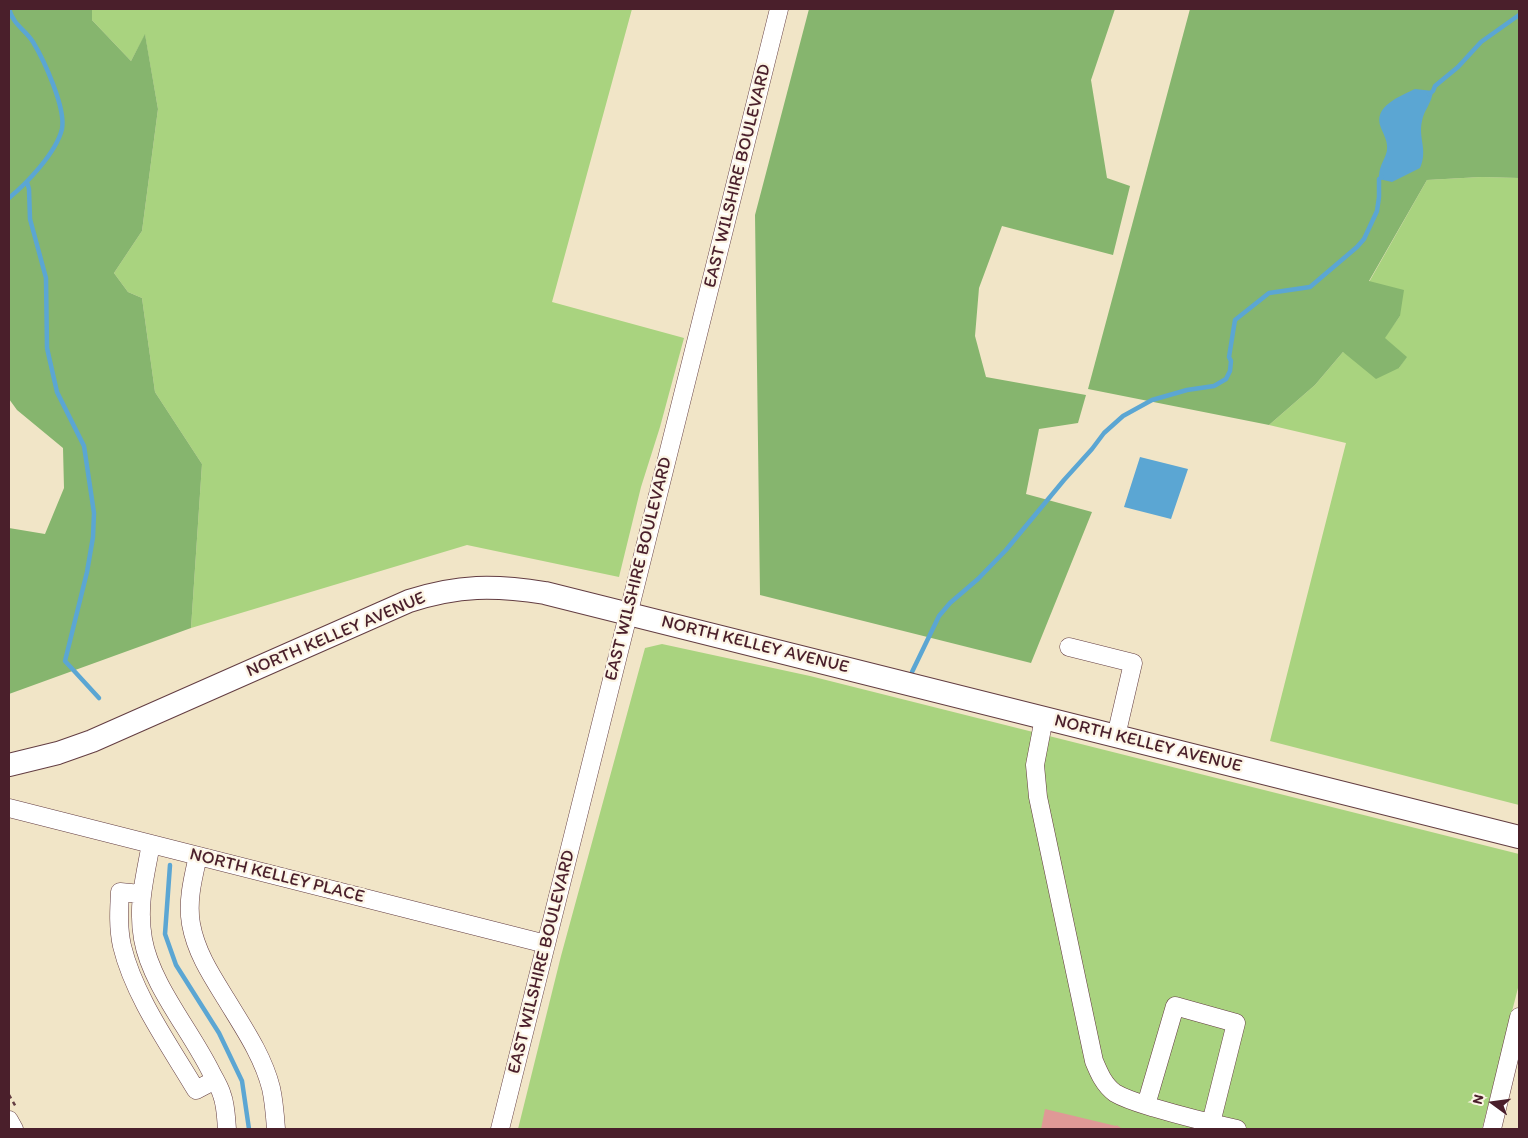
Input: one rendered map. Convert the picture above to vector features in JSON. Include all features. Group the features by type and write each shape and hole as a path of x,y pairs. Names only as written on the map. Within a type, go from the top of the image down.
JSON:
{"main road":[{"name":"NORTH KELLEY AVENUE","path":"9,765 58,753 92,741 383,611 430,594 487,586 545,593 628,613 1519,837"}],"street":[{"name":"EAST WILSHIRE BOULEVARD","path":"500,1129 780,9"},
{"path":"1069,647 1133,663 1116,736"},
{"path":"1044,718 1035,765 1038,797 1094,1061 1100,1075 1115,1093 1146,1105 1237,1129"},
{"name":"NORTH KELLEY PLACE","path":"9,808 546,944"},
{"path":"151,844 141,894 140,916 143,939 150,962 222,1094 227,1129"},
{"path":"198,856 190,904 190,923 196,945 205,965 253,1044 263,1066 270,1087 276,1129"},
{"path":"1146,1105 1175,1006 1236,1023 1211,1123"},
{"path":"1492,1129 1519,1017"},
{"path":"9,1120 14,1129"}],"green space":[{"path":"9,9 92,9 92,20 131,61 145,34 158,109 142,231 114,273 128,292 142,298 155,392 202,464 191,628 9,694 9,528 45,534 64,488 63,448 17,410 9,399"},
{"path":"92,9 632,9 552,302 684,338 660,427 641,487 619,577 467,545 191,628 202,464 155,392 142,298 128,292 114,273 142,231 158,109 145,35 131,61 92,20"},
{"path":"809,9 1115,9 1091,80 1107,178 1130,186 1113,255 1002,226 979,288 975,336 986,377 1086,395 1078,423 1039,429 1026,494 1092,512 1031,663 760,595 755,215"},
{"path":"1190,9 1519,9 1519,178 1481,177 1427,180 1369,281 1404,290 1400,316 1385,338 1407,357 1399,368 1376,379 1343,352 1315,385 1269,425 1088,389"},
{"path":"1481,177 1519,178 1519,805 1270,741 1346,443 1269,425 1315,385 1343,352 1399,368 1406,357 1384,338 1400,316 1369,282 1427,180"},
{"path":"662,644 810,676 1519,854 1519,984 1482,1129 518,1129 561,956 645,648"}],"water":[{"path":"1415,89 1433,91 1422,121 1423,155 1420,168 1392,182 1379,179 1387,147 1379,120 1381,114 1389,103"},
{"path":"1140,457 1188,469 1171,519 1124,507"}],"building":[{"path":"1045,1109 1116,1125 1123,1129 1041,1129"}],"waterway":[{"path":"9,9 14,20 33,42 43,60 61,109 62,129 54,148 32,176 9,198"},
{"path":"1429,94 1481,42 1519,15"},
{"path":"912,672 939,616 950,603 978,579 1006,550 1104,433 1123,416 1152,400 1187,390 1214,386 1226,379 1230,371 1231,361 1229,357 1235,320 1269,293 1310,287 1357,247 1364,239 1377,211 1379,179 1382,177"},
{"path":"27,182 30,219 46,278 47,348 57,392 84,446 94,513 93,537 87,572 65,661 99,698"},
{"path":"170,865 165,934 176,965 219,1033 242,1081 249,1129"}]}
